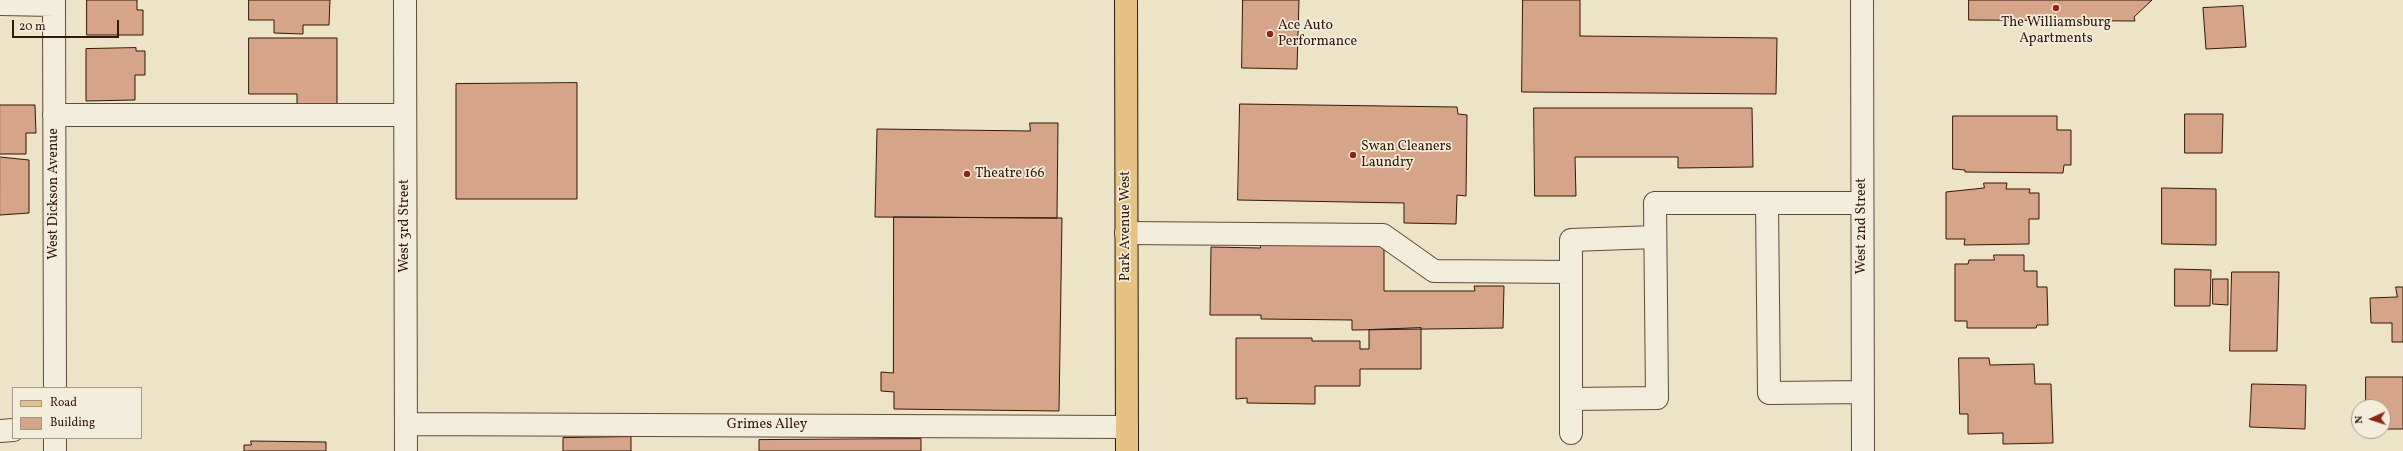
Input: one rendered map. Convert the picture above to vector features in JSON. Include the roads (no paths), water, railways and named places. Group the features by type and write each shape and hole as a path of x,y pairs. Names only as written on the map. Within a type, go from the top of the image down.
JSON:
{"main road":[{"name":"Park Avenue West","path":"1126,0 1127,451"}],"street":[{"name":"West 3rd Street","path":"405,0 406,451"},
{"name":"West 2nd Street","path":"1862,0 1862,451"},
{"path":"0,4 54,2"},
{"name":"West Dickson Avenue","path":"54,2 55,387"},
{"path":"54,115 405,115"},
{"path":"1767,202 1769,393 1862,392"},
{"path":"1571,399 1657,398 1654,203 1862,203"},
{"path":"1126,233 1383,235 1434,272 1571,272"},
{"path":"1571,433 1571,240 1654,237"},
{"name":"Grimes Alley","path":"406,424 1127,427"},
{"path":"0,431 12,430"},
{"path":"55,439 55,451"}],"place":[{"name":"The Williamsburg Apartments","path":"2056,8"},
{"name":"Ace Auto Performance","path":"1270,34"},
{"name":"Swan Cleaners Laundry","path":"1353,155"},
{"name":"Theatre 166","path":"967,174"}]}
